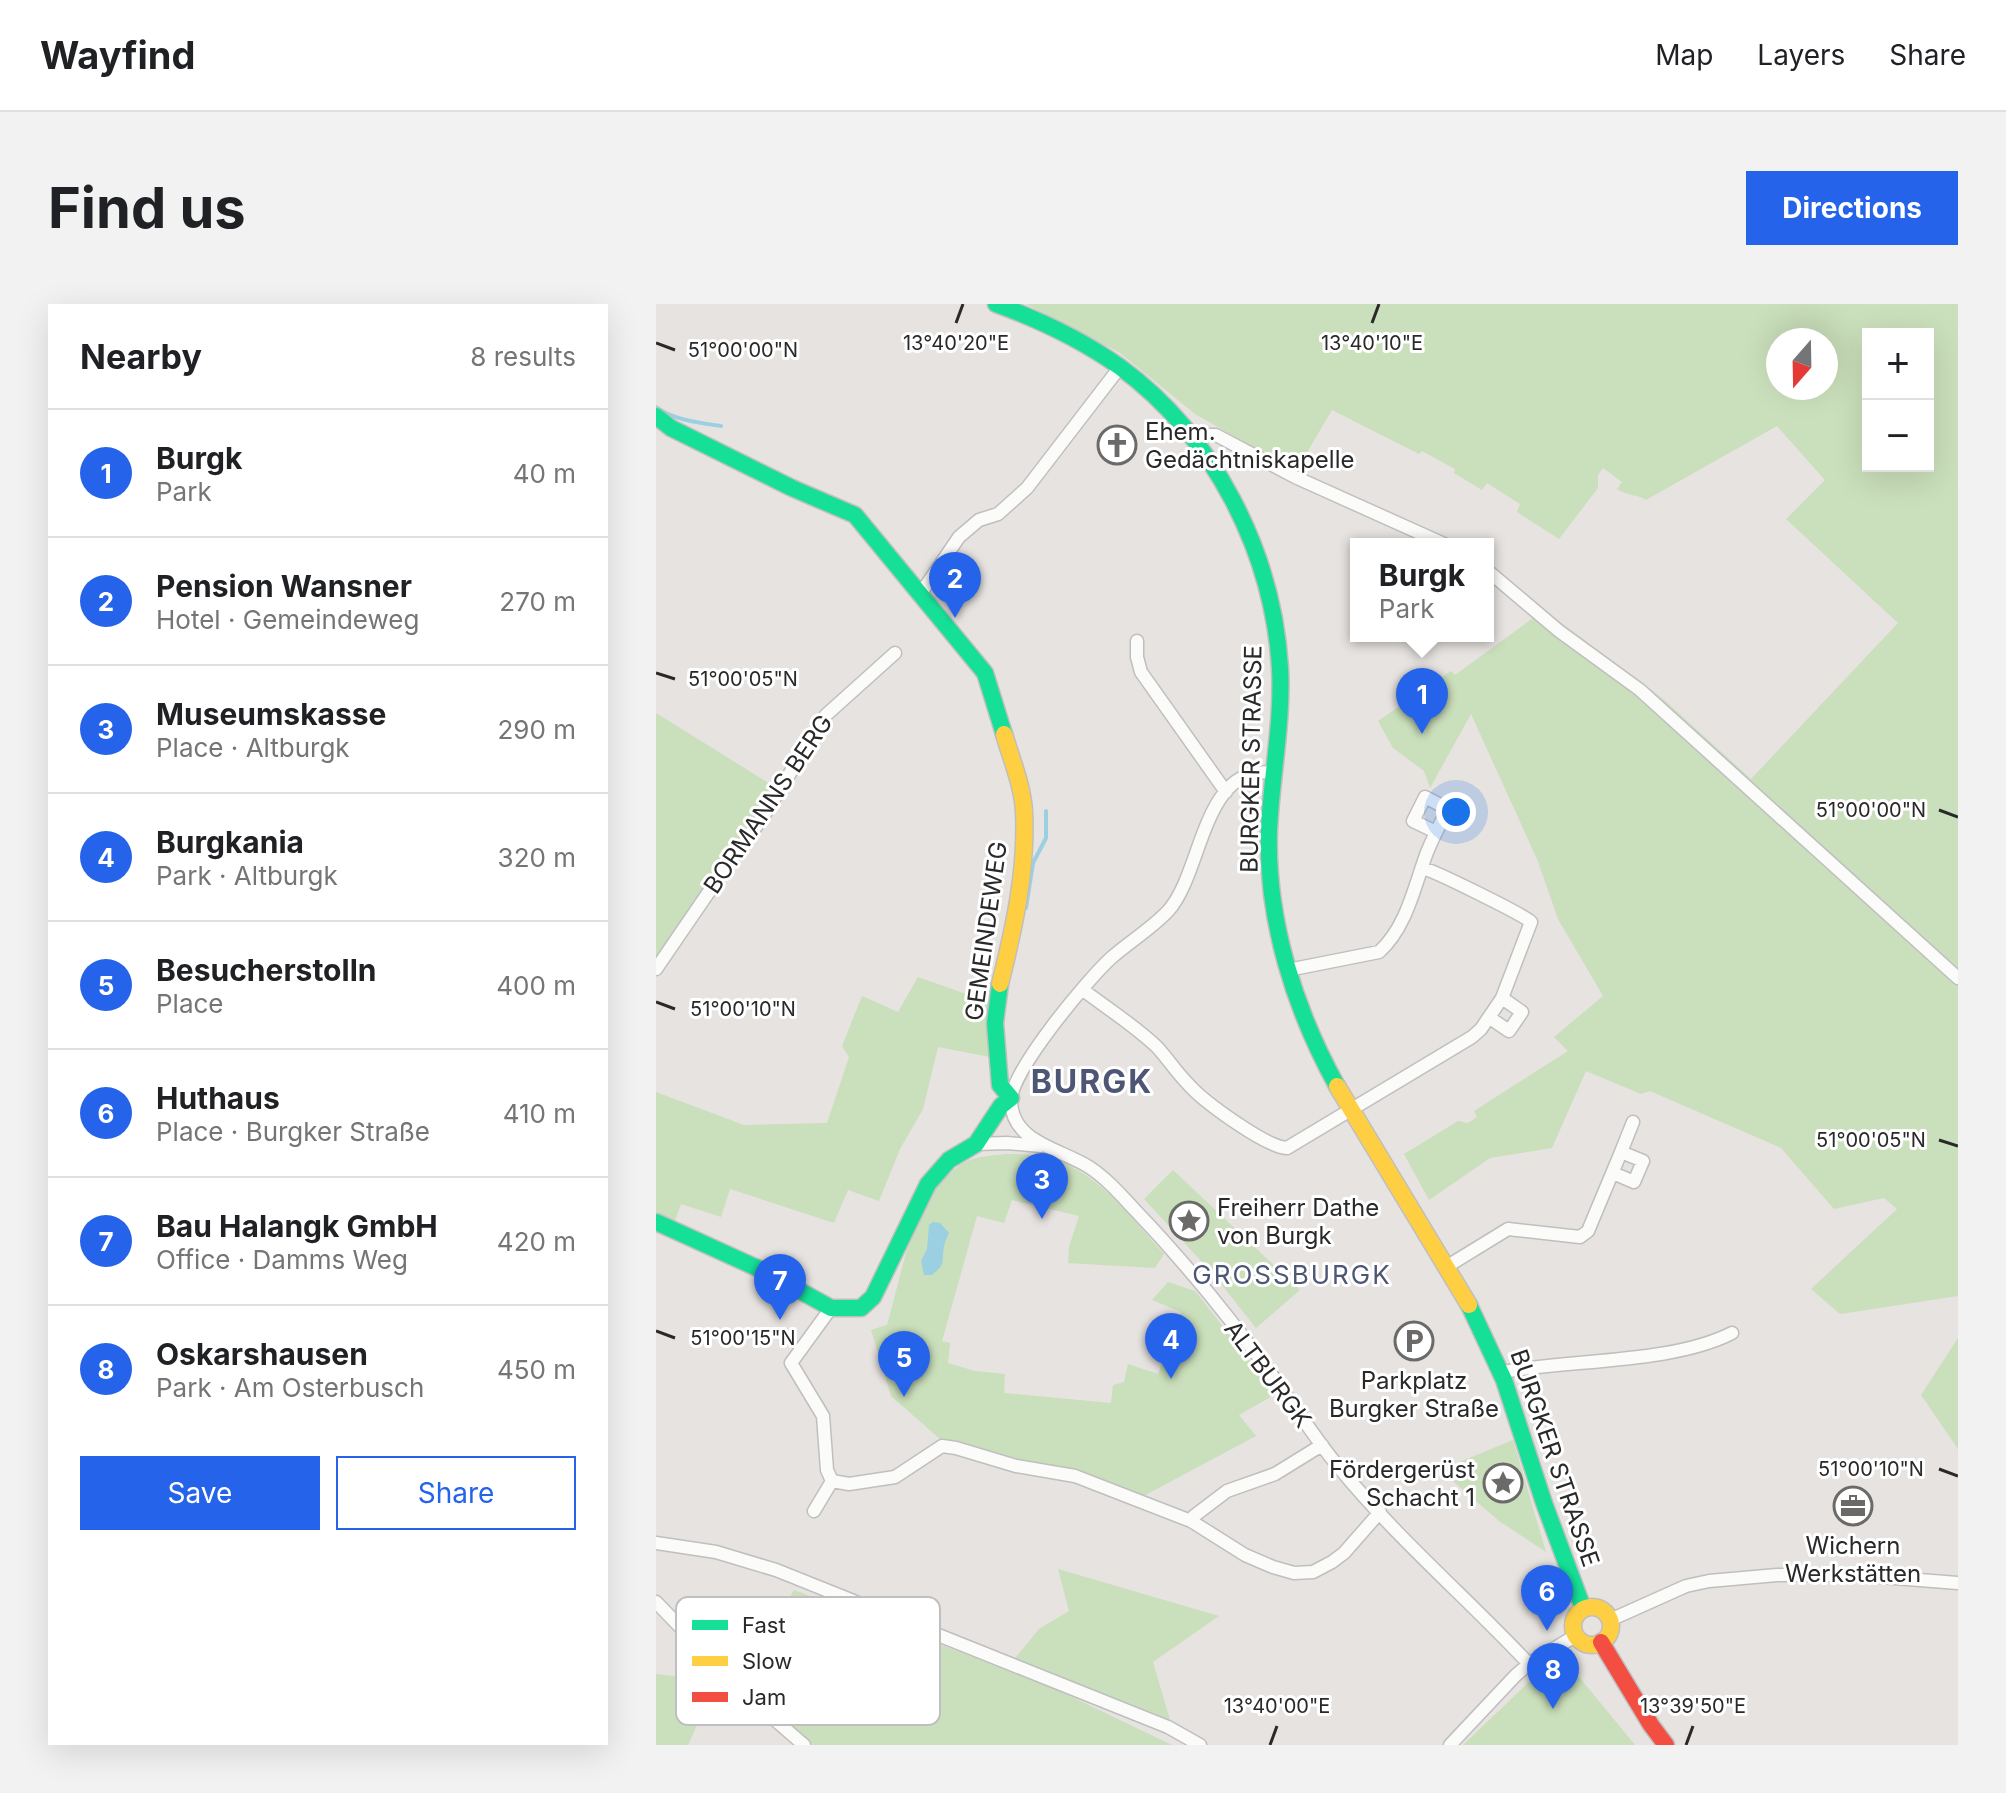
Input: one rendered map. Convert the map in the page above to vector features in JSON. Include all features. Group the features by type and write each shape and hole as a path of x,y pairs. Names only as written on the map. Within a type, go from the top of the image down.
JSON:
{"main road":[{"name":"BURGKER STRASSE","path":"996,304 1063,332 1120,367 1154,397 1194,442 1236,505 1264,569 1274,611 1281,669 1269,854 1288,970 1311,1034 1350,1109 1478,1321 1503,1372 1559,1548 1583,1608"},
{"name":"GEMEINDEWEG","path":"656,416 671,428 792,488 855,515 985,673 998,709 1024,809 1023,855 1014,929 1000,985 995,1023 1000,1085 1011,1098"},
{"path":"656,1222 766,1272 831,1308 861,1308 873,1297 928,1184 949,1160 976,1144 1001,1106 1011,1098"},
{"path":"1583,1608 1602,1609 1610,1620 1610,1633 1601,1642 1590,1645 1575,1636 1574,1618 1583,1608"},
{"path":"1601,1642 1666,1745"}],"street":[{"path":"919,596 959,537 979,520 998,514 1019,497 1120,367"},
{"path":"1194,442 1203,435 1216,435 1295,477 1431,538"},
{"path":"1494,576 1559,631 1640,690 1958,978"},
{"path":"1137,641 1141,672 1226,792"},
{"name":"BORMANNS BERG","path":"656,969 761,820 826,715 895,653"},
{"path":"1011,1098 1015,1082 1027,1061 1083,990 1113,956 1170,909 1178,897 1203,832 1226,792 1244,776 1255,771 1274,773"},
{"path":"1288,970 1379,952 1389,943 1417,887 1436,832"},
{"path":"1083,990 1157,1047 1193,1089 1264,1142 1287,1148 1472,1037 1490,1018 1502,998 1531,922 1443,874 1422,868"},
{"path":"1490,1018 1509,1031 1522,1012 1502,998"},
{"name":"ALTBURGK","path":"1011,1098 1013,1114 1023,1131 1043,1147 1067,1155 1092,1169 1159,1235 1272,1376 1322,1445 1380,1512 1529,1664"},
{"path":"1446,1267 1508,1229 1580,1237 1588,1231 1633,1122"},
{"path":"976,1144 1043,1147"},
{"path":"1613,1173 1634,1182 1643,1161 1621,1152"},
{"path":"831,1308 791,1363 823,1416 827,1470 832,1481"},
{"path":"1503,1372 1673,1351 1732,1333"},
{"path":"1191,1521 1227,1491 1289,1467 1322,1445"},
{"path":"832,1481 849,1484 895,1477 942,1446 956,1448 1016,1466 1075,1476 1191,1521 1245,1555 1294,1573 1313,1572 1332,1562 1346,1551 1380,1512"},
{"path":"814,1511 832,1481"},
{"path":"656,1543 716,1552 776,1570 843,1597"},
{"path":"1610,1620 1686,1586 1721,1580 1777,1575 1856,1575 1958,1583"},
{"path":"656,1602 676,1623"},
{"path":"940,1636 1168,1727 1200,1745"},
{"path":"1450,1745 1529,1664 1575,1636"},
{"path":"781,1725 804,1745"}],"green space":[{"path":"1026,304 1958,304 1958,1296 1840,1314 1811,1289 1897,1209 1884,1198 1834,1209 1781,1148 1650,1091 1641,1094 1586,1071 1552,1148 1490,1158 1429,1200 1404,1154 1458,1121 1468,1123 1477,1117 1474,1111 1568,1051 1554,1037 1603,996 1558,919 1537,859 1471,714 1430,788 1424,771 1393,748 1378,721 1451,671 1455,675 1544,610 1662,698 1751,779 1898,623 1786,519 1825,480 1777,426 1646,500 1617,489 1622,482 1603,468 1598,475 1598,488 1559,539 1517,512 1520,504 1487,483 1482,490 1454,473 1455,469 1422,451 1419,454 1332,410 1296,471 1195,414 1120,353"},
{"path":"656,713 775,787 656,959"},
{"path":"918,977 992,1003 990,1057 938,1047 923,1109 900,1149 879,1201 848,1190 834,1223 730,1189 721,1217 681,1204 675,1221 656,1212 656,1092 744,1125 827,1123 849,1057 842,1046 862,996 898,1012"},
{"path":"1007,1154 1039,1156 1077,1170 1124,1208 1164,1254 1155,1268 1068,1263 1069,1247 1079,1216 1012,1200 1004,1223 977,1216 942,1341 950,1343 948,1363 975,1371 1005,1374 1004,1393 1111,1403 1113,1385 1124,1382 1128,1364 1158,1374 1181,1312 1152,1300 1168,1282 1195,1291 1276,1394 1239,1415 1256,1436 1138,1499 1085,1473 1012,1461 940,1439 891,1396 871,1330 887,1325 918,1220 940,1184 966,1161"},
{"path":"1173,1170 1300,1290 1256,1328 1214,1275 1144,1199"},
{"path":"1958,1338 1958,1449 1921,1395"},
{"path":"1513,1440 1546,1552 1499,1521 1440,1470"},
{"path":"1058,1569 1219,1616 1153,1662 1170,1720 1128,1703 1068,1695 1172,1745 813,1745 791,1725 940,1725 940,1644 1006,1669 1039,1629 1069,1611"},
{"path":"794,1590 813,1597 790,1597"},
{"path":"1566,1661 1635,1745 1463,1745 1532,1679"},
{"path":"656,1674 676,1676 676,1725 697,1725 688,1745 656,1745"}],"water":[{"path":"940,1223 949,1233 944,1244 942,1265 932,1275 924,1275 921,1261 927,1249 929,1225"}],"waterway":[{"path":"656,407 678,418 721,426"},
{"path":"1026,908 1033,863 1046,838 1046,811"}],"traffic: fast":[{"path":"996,304 1076,339 1120,367 1154,395 1184,427 1210,462 1233,500 1251,540 1275,625 1280,668 1280,709 1269,831 1272,898 1296,995 1337,1086"},
{"path":"656,416 671,428 792,488 855,515 985,673 1004,734"},
{"path":"656,1222 766,1272 831,1308 861,1308 873,1297 928,1184 949,1160 976,1144 1001,1106 1011,1098 1000,1085 995,1023 1000,984"},
{"path":"1469,1305 1504,1380 1544,1503 1583,1608"}],"traffic: slow":[{"path":"1000,984 1018,899 1024,834 1021,793 1004,734"},
{"path":"1337,1086 1469,1305"},
{"path":"1592,1607 1606,1612 1611,1626 1606,1640 1592,1645 1578,1640 1573,1626 1578,1612 1592,1607"}],"traffic: jam":[{"path":"1601,1642 1666,1745"}],"place":[{"name":"Ehem. Gedächtniskapelle","path":"1117,445"},
{"name":"Pension Wansner","path":"955,618"},
{"name":"Burgk","path":"1422,734"},
{"name":"Museumskasse","path":"1042,1219"},
{"name":"Freiherr Dathe von Burgk","path":"1189,1221"},
{"name":"Bau Halangk GmbH","path":"780,1320"},
{"name":"Parkplatz Burgker Straße","path":"1414,1341"},
{"name":"Burgkania","path":"1171,1379"},
{"name":"Besucherstolln","path":"904,1397"},
{"name":"Fördergerüst Schacht 1","path":"1503,1483"},
{"name":"Wichern Werkstätten","path":"1853,1506"},
{"name":"Huthaus","path":"1547,1631"},
{"name":"Oskarshausen","path":"1553,1709"}],"district":[{"name":"BURGK","path":"1092,1081"},
{"name":"GROSSBURGK","path":"1292,1274"}]}
